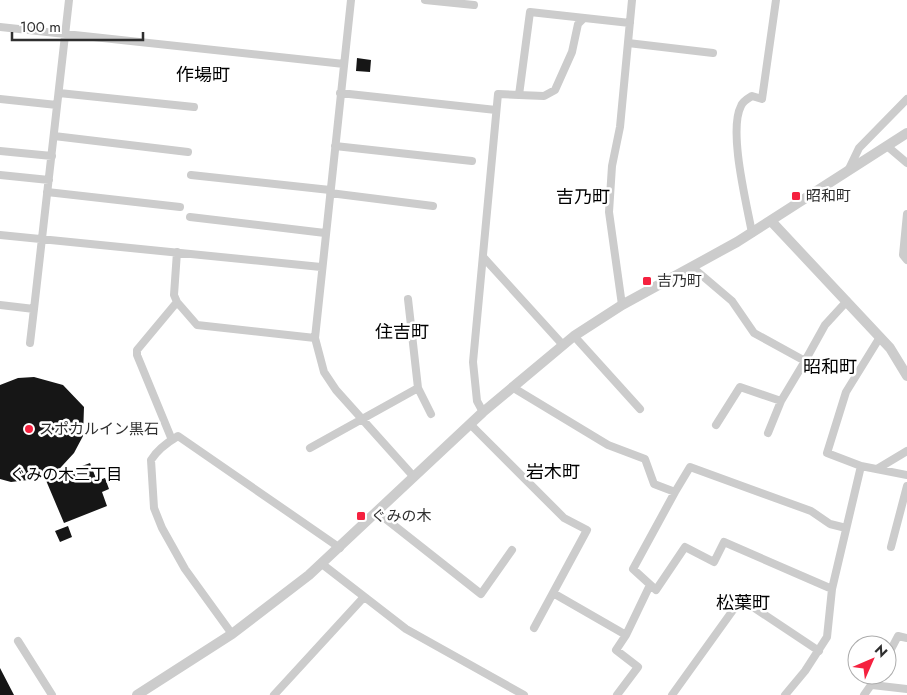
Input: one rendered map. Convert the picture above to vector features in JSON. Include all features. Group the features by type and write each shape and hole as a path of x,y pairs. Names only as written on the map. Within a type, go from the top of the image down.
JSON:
{"street":[{"path":"30,343 69,0"},
{"path":"350,0 315,338 324,372 362,419 414,477"},
{"path":"425,0 474,5"},
{"path":"622,305 609,212 612,166 620,127 632,0"},
{"path":"752,233 738,155 737,116 741,105 746,100 752,96 762,99 776,0"},
{"path":"519,95 530,12 630,23"},
{"path":"483,412 478,402 473,362 498,94 544,96 555,90 572,52 578,24 583,19"},
{"path":"0,27 344,64"},
{"path":"628,44 713,53"},
{"path":"59,93 194,107"},
{"path":"340,93 496,110"},
{"path":"847,172 859,148 907,98"},
{"path":"0,99 57,105"},
{"path":"137,695 232,634 322,564 483,412 574,336 622,305 752,233 907,133"},
{"path":"54,136 188,152"},
{"path":"335,146 472,161"},
{"path":"887,146 907,163"},
{"path":"0,151 52,156"},
{"path":"0,175 49,180"},
{"path":"192,175 433,206"},
{"path":"47,192 180,208"},
{"path":"907,214 903,255 907,260"},
{"path":"190,217 325,233"},
{"path":"771,221 890,348 907,376"},
{"path":"0,235 322,267"},
{"path":"177,252 174,295 197,325 315,338"},
{"path":"484,258 563,345"},
{"path":"692,267 732,301 754,333 805,361"},
{"path":"408,299 418,388 431,414"},
{"path":"768,433 781,401 825,325 847,301"},
{"path":"172,440 137,355 137,350 178,302"},
{"path":"0,305 34,309"},
{"path":"574,336 640,409"},
{"path":"880,337 846,392 827,453 861,466 907,475"},
{"path":"512,387 608,445 645,459 654,484 675,492"},
{"path":"716,425 740,387 781,401"},
{"path":"310,448 418,388"},
{"path":"470,424 564,518 588,530 534,628"},
{"path":"232,634 185,569 154,508 152,460 155,454 172,440 178,436 340,548"},
{"path":"877,469 907,451"},
{"path":"785,695 819,651 827,637 832,588 861,466"},
{"path":"832,588 724,542 714,562 685,547 656,590 633,569 690,467 811,511 830,524 846,528"},
{"path":"891,547 907,486"},
{"path":"377,512 482,594 512,550"},
{"path":"322,564 406,629 524,695"},
{"path":"617,695 638,667 616,650 626,635 650,585"},
{"path":"553,592 626,635"},
{"path":"274,695 364,597"},
{"path":"672,695 740,599 819,651"},
{"path":"18,641 52,695"},
{"path":"864,695 872,685 907,689"}],"building":[{"path":"357,58 371,60 370,72 356,71"},
{"path":"34,377 63,385 84,407 83,436 74,453 51,478 90,463 97,481 105,478 109,489 102,492 107,506 64,523 45,478 11,482 0,479 0,385 18,378"},
{"path":"68,526 72,537 60,542 55,531"},
{"path":"0,668 14,695 0,695"}],"place":[{"name":"昭和町","path":"796,196"},
{"name":"吉乃町","path":"647,281"},
{"name":"スポカルイン黒石","path":"29,429"},
{"name":"ぐみの木","path":"361,516"}],"district":[{"name":"作場町","path":"203,75"},
{"name":"吉乃町","path":"583,197"},
{"name":"住吉町","path":"402,332"},
{"name":"昭和町","path":"830,367"},
{"name":"岩木町","path":"553,472"},
{"name":"ぐみの木三丁目","path":"66,474"},
{"name":"松葉町","path":"743,603"}]}
